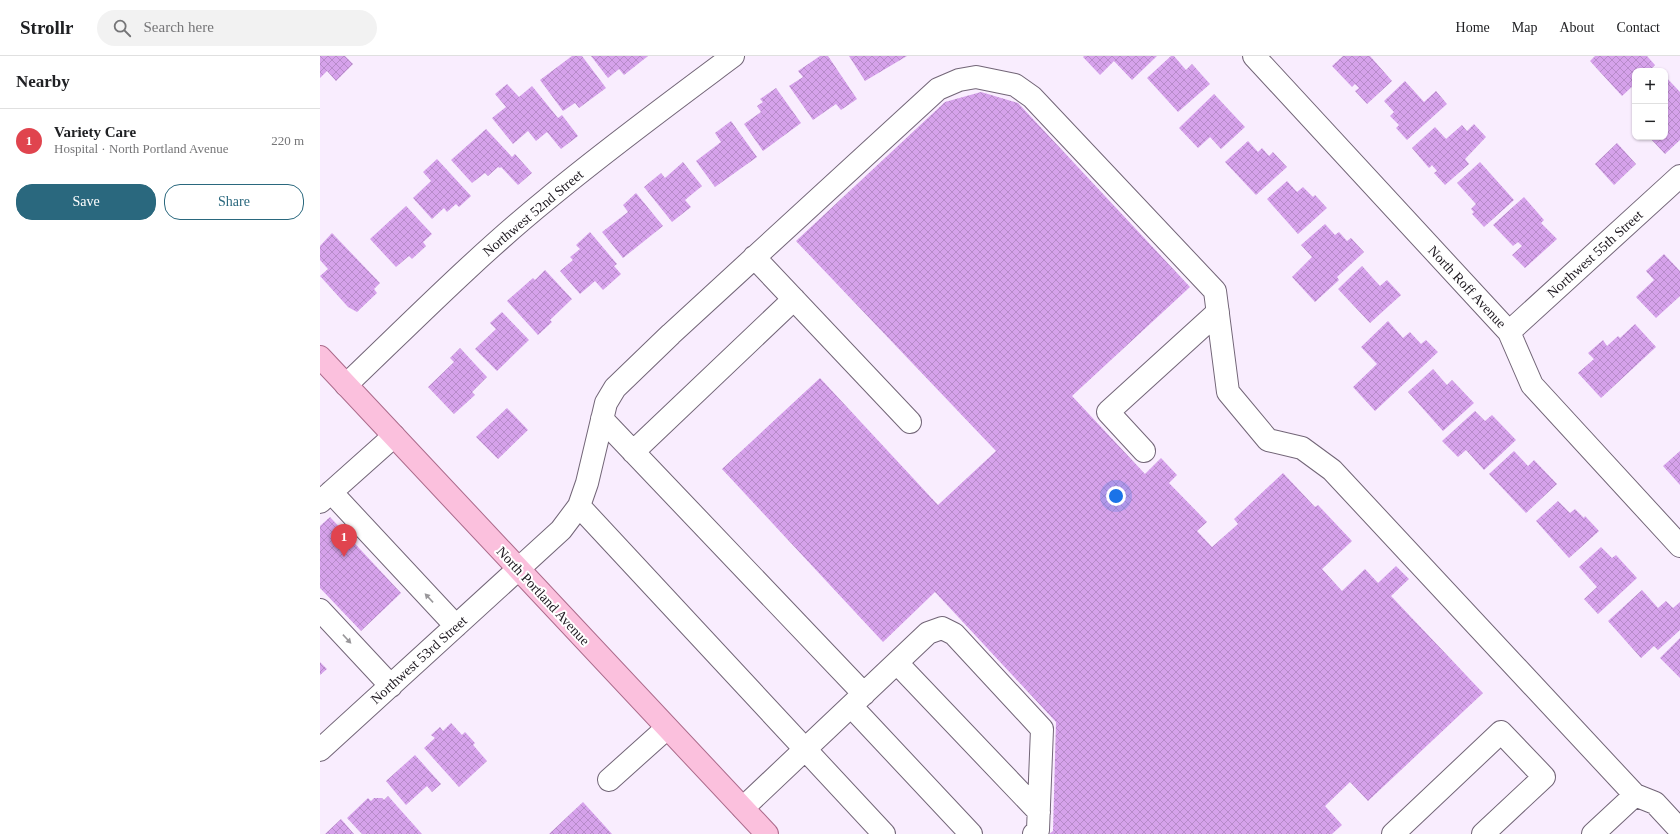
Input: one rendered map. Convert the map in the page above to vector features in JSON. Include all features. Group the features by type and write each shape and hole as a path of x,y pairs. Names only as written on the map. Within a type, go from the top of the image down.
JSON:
{"main road":[{"name":"North Portland Avenue","path":"320,357 767,834"}],"street":[{"name":"Northwest 52nd Street","path":"346,385 472,265 545,200 646,120 733,56"},
{"name":"North Roff Avenue","path":"1254,56 1509,332 1532,385 1680,546"},
{"name":"Northwest 53rd Street","path":"320,750 519,570 561,530 579,506 587,483 606,403 616,388 671,334 938,89 959,80 976,77 1015,86 1032,97 1215,291 1228,392 1268,440 1302,448 1332,470 1635,795"},
{"name":"Northwest 55th Street","path":"1509,332 1680,176"},
{"path":"754,257 910,422"},
{"path":"633,452 794,299"},
{"path":"1144,451 1108,412 1218,312"},
{"path":"602,419 858,700 971,834"},
{"path":"320,514 329,497 394,436"},
{"path":"329,497 456,626"},
{"path":"579,506 884,834"},
{"path":"320,610 391,686"},
{"path":"743,808 928,633 942,628 954,634 1042,729 1038,830 1034,834"},
{"path":"897,663 1039,812"},
{"path":"609,780 667,728"},
{"path":"1393,834 1501,732 1544,777 1483,834"},
{"path":"1594,834 1635,795 1655,804 1680,830"}],"building":[{"path":"320,56 345,56 353,64 336,81 327,71 320,78"},
{"path":"572,56 582,56 606,88 579,108 575,103 563,111 540,80"},
{"path":"591,56 648,56 624,75 619,69 608,78"},
{"path":"820,56 828,56 857,99 841,110 836,104 813,120 789,86 803,77 798,71"},
{"path":"849,56 907,56 865,81"},
{"path":"1157,56 1132,80 1114,61 1100,75 1083,57"},
{"path":"1171,56 1174,56 1186,70 1192,64 1210,84 1178,112 1147,78"},
{"path":"1343,56 1370,56 1392,81 1367,104 1355,91 1359,88 1355,84 1352,87 1332,66"},
{"path":"1595,56 1647,56 1655,65 1652,68 1632,68 1632,87 1622,96 1590,61"},
{"path":"1668,79 1680,92 1680,140 1665,154 1652,140 1668,140"},
{"path":"1405,81 1424,102 1436,91 1447,104 1407,140 1396,128 1399,125 1390,116 1394,112 1384,101"},
{"path":"507,84 519,97 532,86 558,118 562,115 578,136 561,149 547,132 536,141 528,131 513,144 492,118 506,107 495,94"},
{"path":"776,88 801,123 763,151 744,124 761,112 757,106 763,102 760,99"},
{"path":"981,92 1018,103 1190,287 1072,396 1145,474 1161,458 1177,475 1169,483 1207,522 1197,531 1212,547 1238,524 1234,519 1283,473 1315,507 1318,505 1352,541 1322,569 1342,591 1365,569 1378,583 1396,566 1409,579 1391,596 1483,693 1368,801 1350,782 1325,806 1342,825 1332,834 1049,834 1053,831 1056,722 935,592 883,642 722,469 820,378 938,505 996,451 796,241 945,102"},
{"path":"1214,94 1245,127 1221,149 1210,137 1198,148 1179,128"},
{"path":"731,121 757,157 715,187 696,161 721,142 715,133"},
{"path":"1474,124 1486,137 1465,159 1469,164 1445,185 1434,173 1437,171 1432,165 1429,168 1412,148 1435,127 1446,139 1462,125 1467,131"},
{"path":"486,129 512,157 515,154 532,173 518,185 501,167 498,167 488,176 485,173 472,183 451,160"},
{"path":"1248,141 1258,152 1262,148 1269,156 1273,152 1287,167 1256,195 1225,162"},
{"path":"1617,143 1636,164 1614,185 1595,164"},
{"path":"437,159 471,196 459,207 456,204 447,212 444,208 432,219 413,198 431,181 423,172"},
{"path":"683,162 702,186 685,200 691,207 672,222 644,187 661,173 665,178"},
{"path":"1480,162 1514,200 1484,227 1472,214 1474,212 1471,209 1476,204 1457,183"},
{"path":"1287,181 1297,192 1303,187 1313,197 1315,195 1327,208 1298,234 1267,199"},
{"path":"636,193 663,226 623,258 602,232 628,212 623,205"},
{"path":"1524,197 1544,220 1541,223 1557,239 1525,268 1512,255 1522,246 1518,242 1513,246 1493,225"},
{"path":"406,206 432,234 423,242 426,246 412,259 409,256 396,267 370,239"},
{"path":"1325,224 1335,235 1339,232 1347,241 1351,238 1364,252 1337,277 1339,280 1315,302 1292,277 1312,257 1301,245"},
{"path":"590,232 617,264 614,266 621,274 603,290 595,281 580,294 560,271 573,260 570,257 580,249 576,245"},
{"path":"332,233 380,283 374,289 377,293 357,312 348,307 320,276 328,269 320,260 320,246"},
{"path":"1664,254 1680,271 1680,296 1656,318 1636,297 1654,280 1646,271"},
{"path":"1362,266 1380,286 1387,280 1401,295 1370,323 1338,289"},
{"path":"545,270 572,299 550,320 552,322 538,335 507,301 533,278 535,280"},
{"path":"502,312 529,340 497,371 475,349 496,329 490,323"},
{"path":"1388,321 1403,338 1410,332 1421,344 1426,340 1438,352 1375,411 1353,387 1377,364 1361,347"},
{"path":"1635,324 1656,347 1601,398 1578,373 1594,359 1588,353 1603,340 1607,346 1618,336 1620,338"},
{"path":"460,348 487,377 472,392 475,395 454,414 428,387 454,362 450,358"},
{"path":"1433,369 1447,385 1452,380 1474,403 1443,431 1408,392"},
{"path":"507,408 528,430 498,459 476,437"},
{"path":"1475,411 1485,421 1492,415 1516,440 1484,470 1466,450 1458,457 1442,441"},
{"path":"1514,451 1528,466 1534,460 1557,484 1526,513 1489,474"},
{"path":"1680,451 1680,485 1663,466"},
{"path":"1558,501 1570,513 1575,509 1584,518 1585,516 1599,531 1569,558 1536,521"},
{"path":"330,517 401,593 361,631 320,588 320,526"},
{"path":"1601,547 1612,558 1616,555 1637,578 1598,614 1584,599 1597,587 1579,567"},
{"path":"1642,590 1658,608 1666,601 1673,608 1680,602 1680,630 1658,650 1654,646 1641,658 1608,621"},
{"path":"1680,638 1680,678 1660,658"},
{"path":"320,662 327,669 320,675"},
{"path":"451,723 462,735 465,732 475,743 473,745 487,761 459,787 424,748 435,738 431,735 440,727 443,731"},
{"path":"415,755 441,784 432,792 427,786 406,805 386,781"},
{"path":"388,796 422,834 362,834 347,818 368,798 371,801 374,798 382,798 384,800"},
{"path":"583,802 612,834 549,834"},
{"path":"341,819 354,834 325,834"}],"place":[{"name":"Variety Care","path":"344,557"}]}
